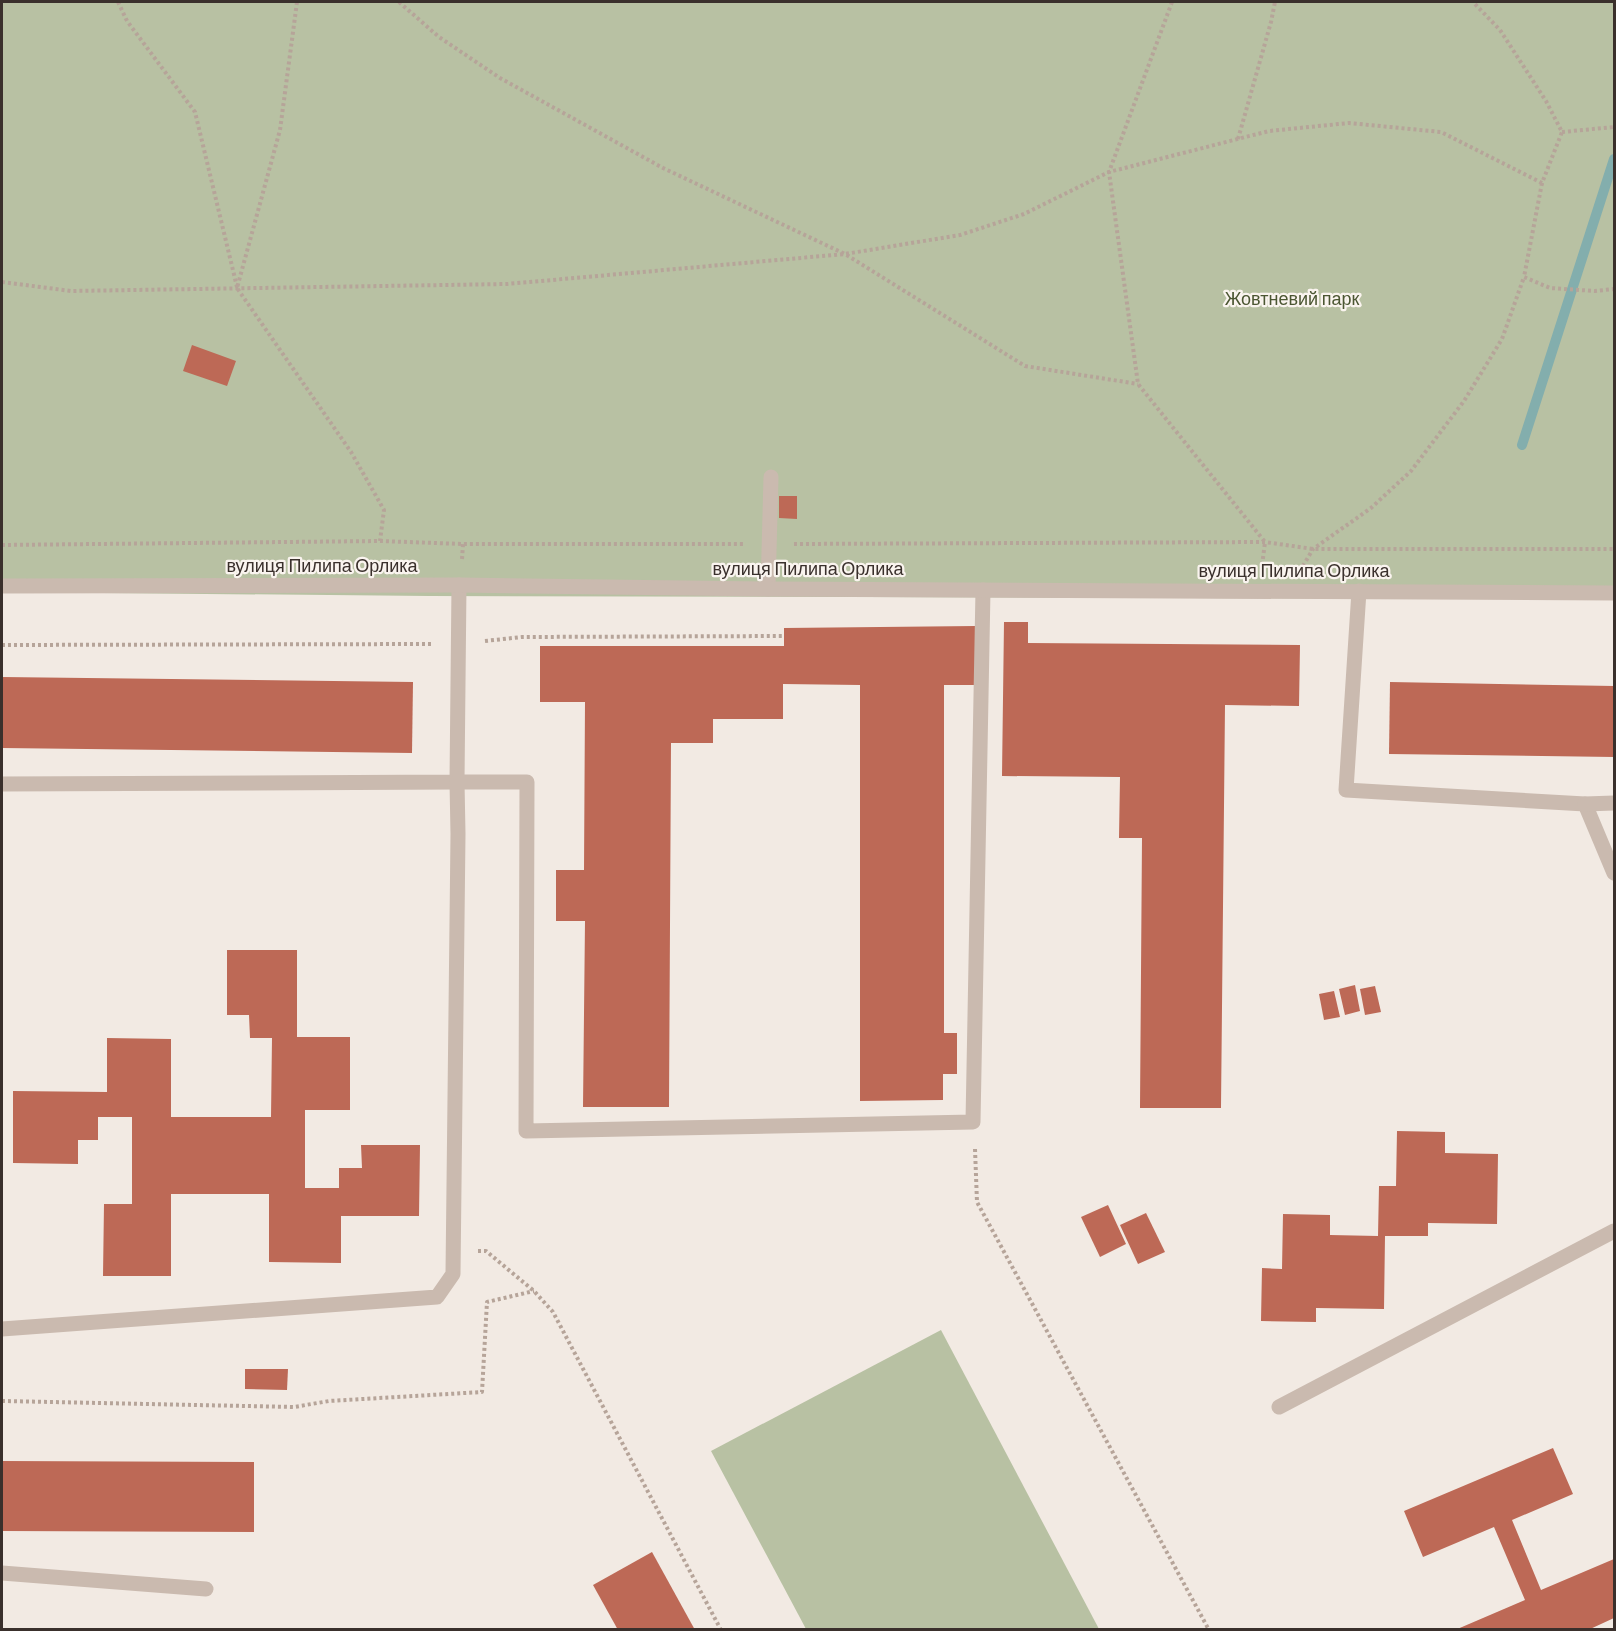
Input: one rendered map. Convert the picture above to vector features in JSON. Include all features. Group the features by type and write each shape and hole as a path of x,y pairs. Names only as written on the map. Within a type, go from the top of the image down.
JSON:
{"street":[{"path":"768,589 771,477"},
{"path":"2,1329 437,1297 453,1274 459,585"},
{"name":"вулиця Пилипа Орлика","path":"2,586 459,585 768,589 1614,593"},
{"path":"2,784 527,782 526,1131 973,1122 983,590"},
{"path":"1359,591 1346,790 1585,804 1614,803"},
{"path":"1585,804 1614,873"},
{"path":"1279,1407 1614,1231"},
{"path":"2,1573 206,1589"}],"path":[{"path":"118,2 128,21 195,112 237,288 351,452 384,510 380,541"},
{"path":"237,288 280,130 297,2"},
{"path":"399,2 439,37 500,78 663,168 845,254 1025,366 1138,384"},
{"path":"1172,2 1109,172 1138,384 1265,542 1260,590"},
{"path":"1238,139 1275,2"},
{"path":"1289,591 1313,549 1371,508 1411,471 1464,402 1502,339 1524,277 1542,183 1562,132 1546,101 1500,30 1473,2"},
{"path":"2,282 71,291 507,284 845,254 960,235 1024,214 1109,172 1269,131 1349,123 1441,132 1542,183"},
{"path":"1562,132 1614,127"},
{"path":"1524,277 1550,288 1595,291 1614,289"},
{"path":"2,545 380,541 463,544 1265,542 1313,549 1614,549"},
{"path":"2,645 458,644 522,637 784,636"},
{"path":"973,1122 977,1202 1209,1629"},
{"path":"454,1250 486,1251 534,1291 553,1312 721,1629"},
{"path":"2,1401 294,1407 329,1401 482,1392 487,1302 534,1291"}],"green space":[{"name":"Жовтневий парк","path":"2,2 1614,2 1614,599 429,596 2,592"},
{"path":"941,1330 1099,1629 806,1629 711,1451"}],"building":[{"path":"192,345 236,361 227,386 183,371"},
{"path":"779,496 797,496 797,519 779,518"},
{"path":"1004,622 1028,622 1028,643 1300,645 1299,706 1225,705 1221,1108 1140,1108 1142,838 1119,838 1120,777 1002,776"},
{"path":"976,626 976,685 944,685 944,1033 957,1033 957,1074 943,1074 943,1100 860,1101 860,685 783,684 783,719 713,719 713,743 671,743 669,1107 583,1107 585,921 556,921 556,870 584,870 585,702 540,702 540,646 784,646 784,628"},
{"path":"2,677 413,682 412,753 2,748"},
{"path":"1390,682 1614,686 1614,757 1389,754"},
{"path":"227,950 297,950 297,1037 350,1037 350,1110 305,1110 305,1188 339,1188 339,1168 362,1168 361,1145 420,1145 419,1216 341,1216 341,1263 269,1262 269,1194 171,1194 171,1276 103,1276 104,1204 132,1204 132,1117 98,1117 98,1140 78,1140 78,1164 13,1163 13,1091 107,1092 107,1038 171,1039 171,1117 271,1117 272,1038 250,1038 249,1015 227,1015"},
{"path":"1355,985 1360,1011 1345,1015 1339,989"},
{"path":"1375,986 1381,1012 1365,1015 1360,989"},
{"path":"1334,991 1340,1017 1324,1020 1319,994"},
{"path":"1397,1131 1445,1132 1445,1153 1498,1154 1497,1224 1428,1223 1428,1236 1385,1236 1384,1309 1316,1308 1316,1322 1261,1321 1262,1268 1282,1269 1283,1214 1330,1215 1330,1235 1378,1236 1379,1186 1396,1186"},
{"path":"1108,1205 1126,1244 1100,1257 1081,1217"},
{"path":"1146,1213 1165,1252 1138,1264 1120,1225"},
{"path":"245,1369 288,1369 287,1390 245,1389"},
{"path":"1553,1448 1573,1494 1512,1520 1541,1590 1614,1559 1614,1618 1588,1630 1455,1630 1525,1600 1494,1527 1423,1557 1404,1511"},
{"path":"2,1461 254,1462 254,1532 2,1531"},
{"path":"652,1552 695,1630 618,1630 593,1585"}],"waterway":[{"path":"1522,445 1614,159"}]}
